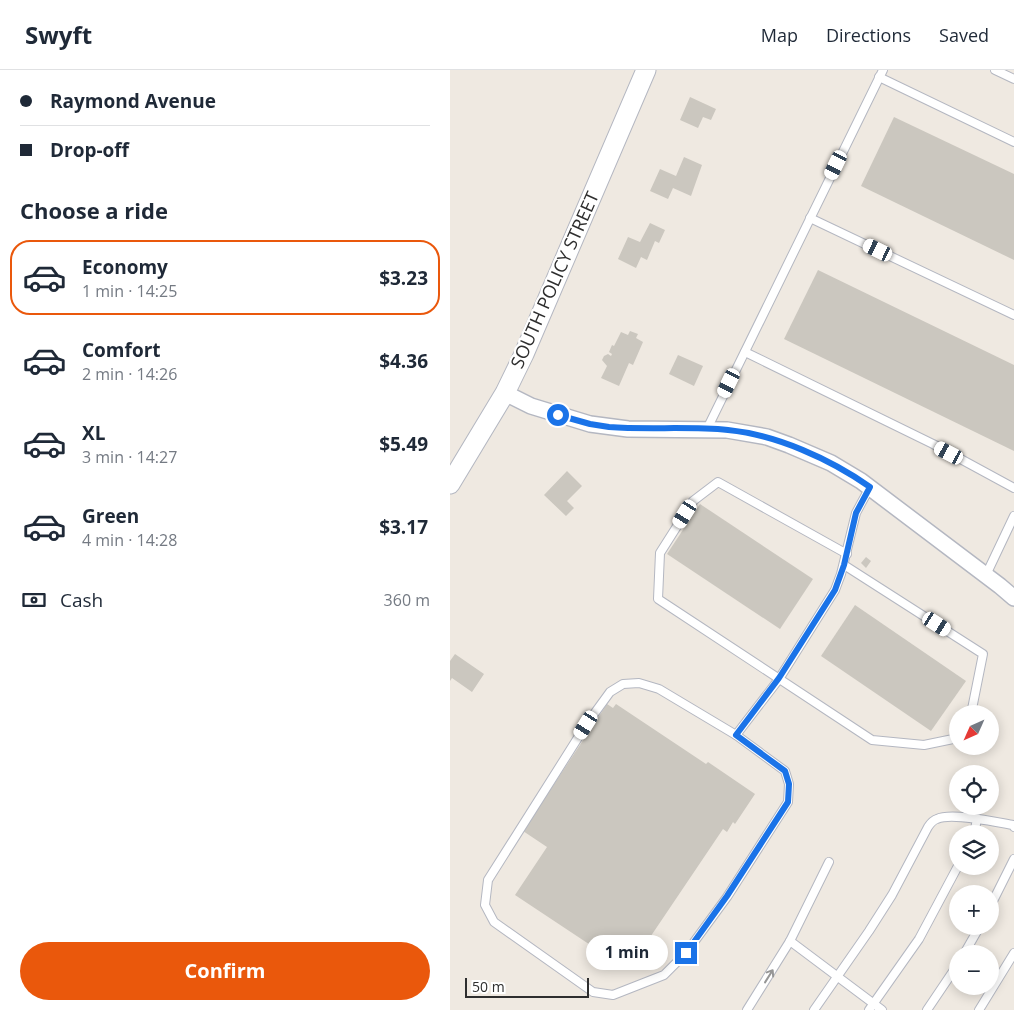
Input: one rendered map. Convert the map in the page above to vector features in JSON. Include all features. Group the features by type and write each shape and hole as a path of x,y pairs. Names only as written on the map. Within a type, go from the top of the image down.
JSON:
{"street":[{"name":"SOUTH POLICY STREET","path":"450,484 505,394 540,318 646,70"},
{"path":"505,394 531,406 590,424 628,429 707,429 747,432 789,445 831,463 870,487 1014,596"}],"lane":[{"path":"995,70 1014,79"},
{"path":"707,429 881,74 1014,142"},
{"path":"810,218 1014,315"},
{"path":"744,352 933,444 1014,488"},
{"path":"847,554 718,482 693,502 660,553 658,599 872,740 924,745 949,740"},
{"path":"736,735 779,678 835,590 847,554 856,513 870,487"},
{"path":"986,575 1014,516"},
{"path":"844,565 983,654 973,705"},
{"path":"639,683 659,689 736,735 785,771 789,784 788,802 727,896 686,953 664,975 612,995 593,992 494,922 485,905 488,880 586,725 610,692 623,684 639,683"},
{"path":"814,1010 892,895 928,827 935,819 944,817 977,819 1012,825 1014,827"},
{"path":"976,825 977,819"},
{"path":"999,889 1014,859"},
{"path":"747,1010 790,941 830,862"},
{"path":"872,1007 919,939 953,875"},
{"path":"790,941 838,976 872,1007 882,1010"},
{"path":"979,1010 1014,953"},
{"path":"927,1010 949,977"}],"building":[{"path":"690,97 716,109 711,120 703,117 698,128 680,120"},
{"path":"894,117 1014,174 1014,260 861,186"},
{"path":"684,157 702,165 691,196 673,188 668,199 650,191 660,169 676,176"},
{"path":"650,223 665,230 659,243 655,241 647,260 641,257 636,268 618,259 628,237 640,242"},
{"path":"818,270 1014,365 1014,451 784,339"},
{"path":"630,331 638,334 636,338 643,342 633,365 629,363 619,386 601,378 607,366 602,360 608,354 611,356 612,354 609,352 621,332 628,335"},
{"path":"678,355 703,366 694,386 669,374"},
{"path":"567,471 582,486 567,501 574,508 566,516 544,495"},
{"path":"700,504 813,579 780,629 667,554"},
{"path":"866,557 871,561 866,568 861,563"},
{"path":"855,605 966,681 931,731 821,656"},
{"path":"455,654 484,674 472,692 452,678 450,681 450,661"},
{"path":"607,704 613,708 616,704 755,794 735,824 733,822 727,832 723,829 628,970 515,895 547,847 523,831"}],"route":[{"path":"558,415 590,424 628,429 666,428 747,432 789,445 831,463 870,487 856,513 844,565 835,590 779,678 736,735 785,771 789,784 788,802 727,896 686,953"}]}
